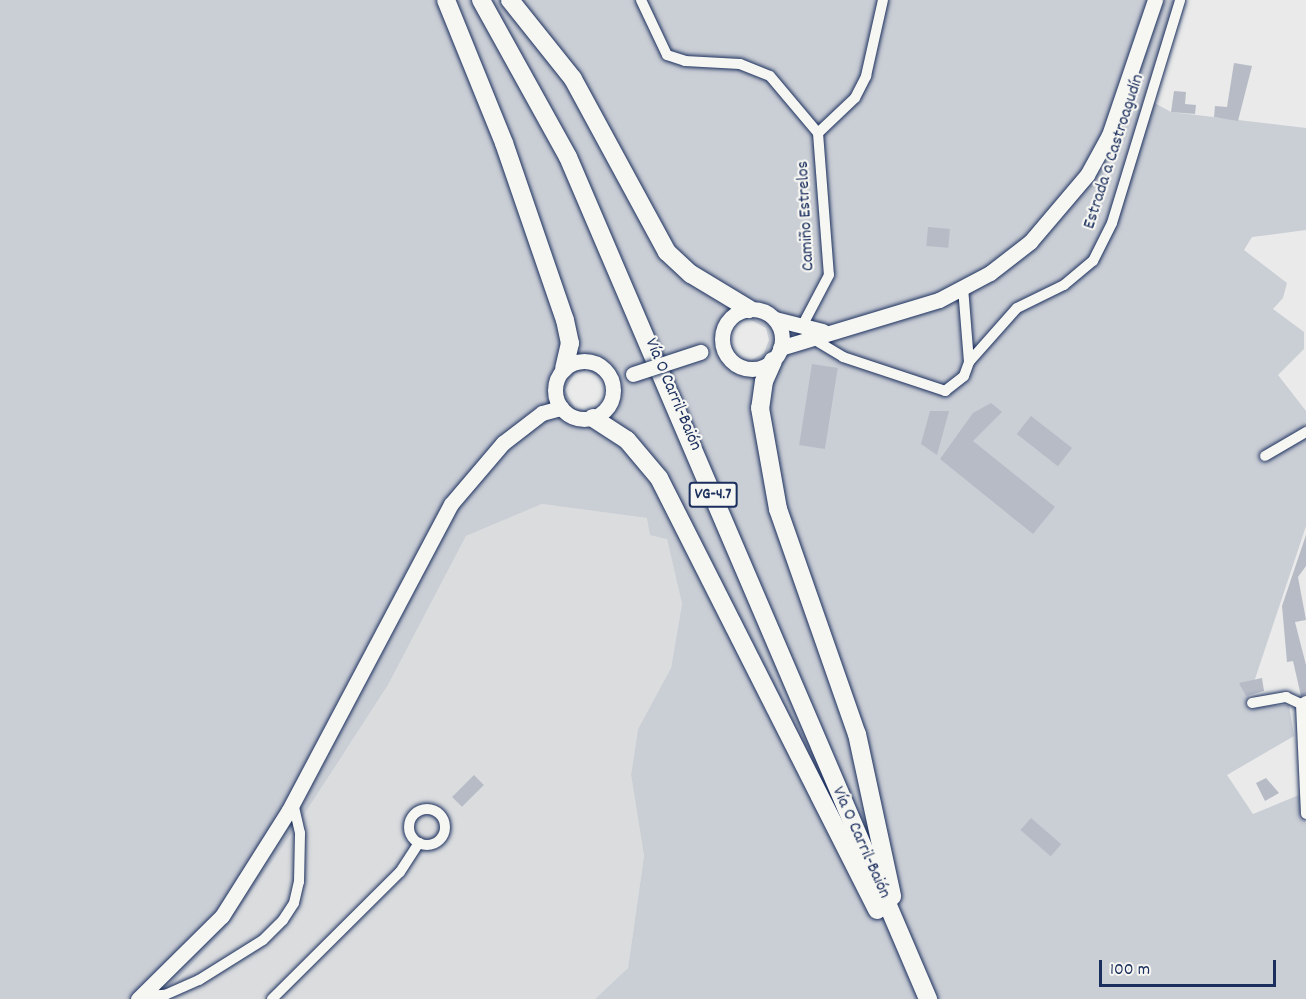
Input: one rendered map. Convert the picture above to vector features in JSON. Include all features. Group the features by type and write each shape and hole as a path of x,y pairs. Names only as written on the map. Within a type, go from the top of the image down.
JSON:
{"highway":[{"path":"446,0 504,143 565,320 570,343 564,368"},
{"name":"Vía O Carril-Baión","path":"481,0 568,157 928,999"},
{"path":"510,0 573,79 667,252 713,290 749,309"},
{"path":"777,355 760,408 778,509 857,734 891,894 928,999"},
{"path":"593,418 627,440 658,478 928,999"}],"main road":[{"path":"722,345 731,317 749,309 805,333 825,332 892,316 963,288 1030,242 1087,175 1124,97 1155,0"},
{"path":"775,319 777,355"},
{"path":"722,345 738,366 756,369 805,333"},
{"path":"612,383 722,345"},
{"path":"588,361 604,368 612,383 607,408 593,418 575,418 561,408 555,383 564,368 588,361"},
{"path":"140,997 222,916 293,803 451,504 503,443 542,412 561,408"}],"street":[{"path":"641,0 667,54 685,61 740,64 771,76 818,133 855,98 866,76 883,0"},
{"name":"Estrada a Castroagudín","path":"805,333 843,357 934,390 956,386 969,362 1017,308 1064,285 1093,261 1112,223 1180,0"},
{"name":"Camiño Estrelos","path":"805,333 829,275 818,133"},
{"path":"963,288 969,362"},
{"path":"1265,456 1306,432"},
{"path":"1252,703 1286,697 1303,703 1306,814"},
{"path":"140,997 165,995 199,980 256,945 283,920 294,903 300,882 300,833 293,803"},
{"path":"272,999 400,872 419,843"}],"shaded area":[{"path":"0,0 1180,0 1151,101 1171,112 1306,128 1306,230 1252,237 1244,250 1287,283 1283,298 1273,309 1304,332 1304,349 1278,375 1306,411 1306,526 1246,706 1289,705 1294,736 1227,775 1253,814 1299,795 1306,824 1306,999 595,999 628,968 644,856 631,775 638,729 671,668 682,604 667,539 650,535 647,518 542,504 466,536 388,685 299,822 224,931 158,999 0,999","holes":["749,319 766,328 769,340 764,353 751,360 737,357 728,338 737,322","587,370 603,379 606,392 601,405 588,411 575,408 565,390 575,373"]},
{"path":"542,504 647,518 667,539 682,604 671,668 638,729 631,775 644,856 628,968 595,999 158,999 224,931 305,812 388,685 466,536"}],"building":[{"path":"1234,63 1252,66 1238,121 1214,117 1215,106 1227,107"},
{"path":"1174,91 1186,92 1185,104 1196,105 1195,114 1171,112"},
{"path":"928,227 950,229 948,248 926,246"},
{"path":"812,364 838,368 825,449 799,445"},
{"path":"991,403 1002,412 973,441 1055,507 1033,534 940,459 973,413"},
{"path":"930,411 949,411 937,455 921,444"},
{"path":"1031,416 1072,448 1058,466 1017,434"},
{"path":"1306,535 1306,566 1298,577 1306,620 1295,622 1306,665 1306,694 1301,696 1293,661 1287,662 1282,606"},
{"path":"1262,678 1264,691 1246,696 1239,683"},
{"path":"474,775 484,785 462,807 452,797"},
{"path":"1266,778 1279,793 1265,801 1256,783"},
{"path":"1031,818 1061,844 1051,856 1021,830"}]}
